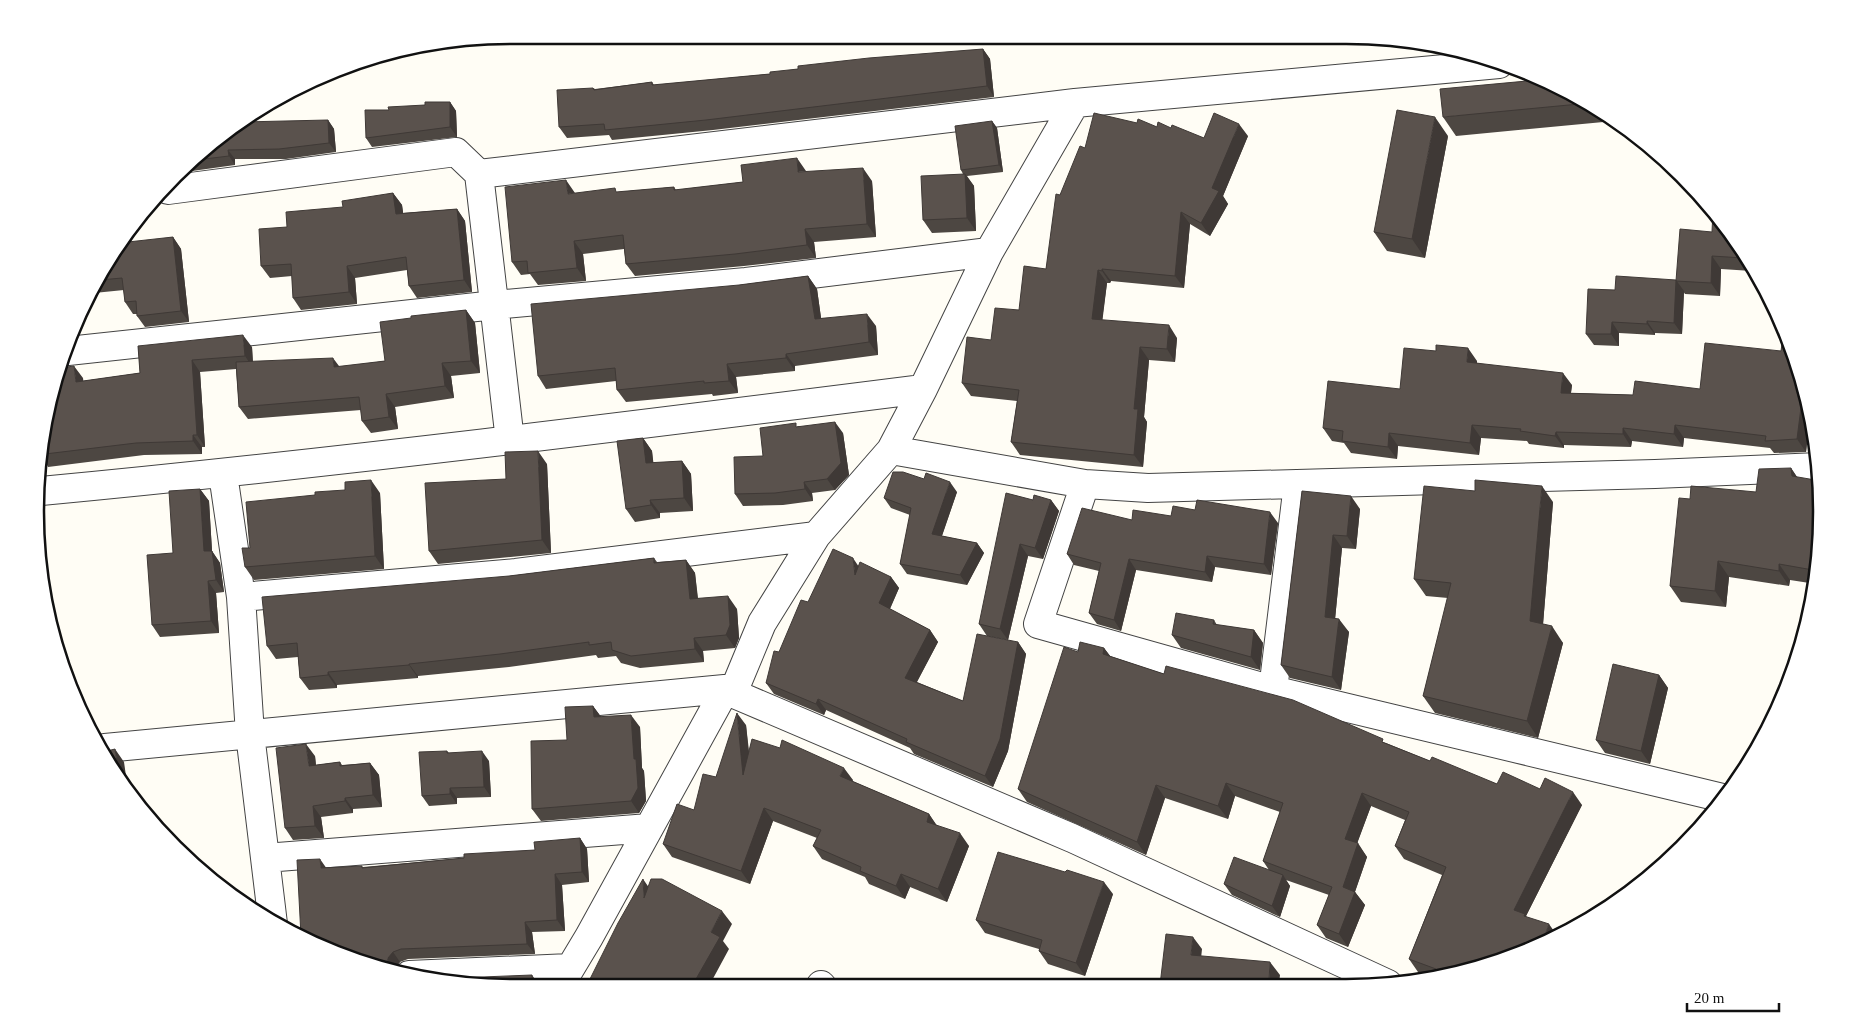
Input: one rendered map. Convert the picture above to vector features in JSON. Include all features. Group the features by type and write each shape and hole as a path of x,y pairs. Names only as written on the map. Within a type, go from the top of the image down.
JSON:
{"street":[{"path":"478,174 1075,103 1484,65"},
{"path":"456,976 564,977 589,937 649,828 730,689 762,623 816,536 891,450 923,389 989,252 1075,103"},
{"path":"173,189 456,152 478,174 510,441"},
{"path":"73,351 495,305 746,282 989,252"},
{"path":"45,491 223,474 510,441 923,389"},
{"path":"891,450 1085,484 1148,488 1655,474 1811,467"},
{"path":"223,474 241,597 250,734 272,913"},
{"path":"1085,484 1038,624 1273,690 1717,796"},
{"path":"1273,690 1298,484"},
{"path":"241,597 516,573 816,536"},
{"path":"108,748 730,689 1072,838 1375,978"},
{"path":"265,858 649,828"}],"building":[{"path":"983,49 987,86 706,120 605,130 604,124 559,127 557,90 593,88 594,90 652,82 652,85 770,74 770,72 798,69 798,66"},
{"path":"1529,81 1576,104 1443,117 1440,89"},
{"path":"425,102 450,102 450,127 366,138 365,110 389,110 388,107 425,105"},
{"path":"1397,110 1435,117 1412,239 1374,232"},
{"path":"1094,113 1137,123 1138,119 1157,127 1158,122 1171,128 1172,125 1204,138 1214,113 1239,124 1212,188 1219,191 1201,223 1181,212 1175,276 1098,270 1092,319 1169,325 1167,349 1140,347 1134,409 1138,409 1134,455 1011,442 1019,390 962,383 967,337 991,340 995,308 1019,310 1024,266 1046,269 1056,194 1060,195 1080,146 1085,148"},
{"path":"328,120 329,143 279,149 228,150 229,156 204,159 227,140 254,122"},
{"path":"992,121 999,165 961,170 955,126"},
{"path":"797,158 798,172 863,168 867,224 805,229 807,245 735,254 626,264 623,235 574,241 577,268 528,273 527,261 512,262 505,187 566,180 568,194 615,188 616,192 674,187 674,190 743,182 741,165"},
{"path":"965,174 967,218 923,220 921,176"},
{"path":"393,193 396,214 457,209 464,280 409,286 406,257 347,266 349,292 293,298 291,264 261,266 259,229 287,227 286,212 343,207 342,201"},
{"path":"1712,222 1738,258 1712,256 1711,283 1676,281 1680,229 1712,232"},
{"path":"173,237 181,311 137,316 136,301 125,302 122,278 105,280 130,242"},
{"path":"808,276 815,319 867,314 869,342 786,354 786,358 727,364 729,381 704,383 704,381 617,390 615,368 538,376 531,304 739,285"},
{"path":"1616,276 1676,280 1674,323 1647,321 1647,324 1612,322 1611,334 1586,334 1588,289 1615,290"},
{"path":"466,310 471,361 442,363 445,386 386,394 389,417 362,421 359,397 239,407 236,362 333,358 334,367 385,361 380,322 411,318 411,316"},
{"path":"243,335 245,356 192,360 197,435 193,435 193,441 136,443 48,454 53,420 67,367 74,366 76,382 140,373 138,346"},
{"path":"1705,343 1781,351 1782,344 1801,407 1797,439 1765,441 1766,436 1675,425 1674,434 1623,428 1623,434 1556,432 1555,436 1520,431 1521,429 1472,425 1470,443 1389,433 1388,447 1342,441 1343,431 1323,428 1328,381 1400,389 1404,348 1436,351 1436,345 1468,348 1467,362 1563,373 1561,393 1633,395 1635,381 1700,389"},
{"path":"835,422 841,463 827,479 804,482 805,489 775,493 735,494 734,457 763,456 760,428 796,423 796,427"},
{"path":"643,438 646,463 682,461 684,498 650,500 651,505 626,509 617,441"},
{"path":"538,451 542,540 429,551 425,483 506,479 505,452"},
{"path":"1791,468 1792,476 1812,479 1813,512 1809,569 1779,564 1779,571 1718,561 1715,591 1670,586 1679,498 1690,499 1691,486 1756,492 1759,469"},
{"path":"893,472 903,472 924,479 926,473 950,482 932,534 977,543 960,575 900,564 911,508 884,498"},
{"path":"371,480 375,556 245,567 242,548 250,548 246,502 315,495 315,492 345,490 345,482"},
{"path":"1475,480 1542,486 1530,621 1552,626 1527,721 1423,696 1451,583 1414,579 1424,486 1475,491"},
{"path":"200,489 204,551 212,551 216,580 208,581 211,621 152,625 147,555 173,553 169,491"},
{"path":"1302,491 1351,496 1347,536 1333,535 1325,617 1339,619 1332,677 1281,665"},
{"path":"1006,493 1033,500 1034,495 1051,500 1035,548 1020,544 1000,629 979,624"},
{"path":"1197,500 1270,512 1264,564 1207,556 1205,572 1129,559 1114,620 1089,613 1101,563 1067,554 1082,508 1132,520 1133,510 1171,516 1173,506 1195,510"},
{"path":"833,549 853,558 855,575 860,562 891,577 879,603 930,630 905,678 963,701 977,634 1018,642 1000,739 985,776 906,742 907,739 818,699 816,704 766,683 774,651 779,652 801,600 808,602"},
{"path":"654,558 654,563 686,560 690,599 728,596 730,625 726,635 694,638 695,649 631,656 612,650 611,642 589,645 589,642 409,665 328,672 328,675 300,678 297,643 267,646 262,597 509,576"},
{"path":"1176,613 1214,620 1213,624 1254,630 1251,657 1172,635"},
{"path":"1080,642 1104,648 1103,654 1164,674 1166,666 1293,700 1383,739 1382,742 1430,761 1432,757 1497,784 1503,772 1540,789 1545,778 1573,792 1514,910 1525,914 1524,916 1549,924 1545,934 1525,944 1496,954 1437,970 1409,959 1446,867 1395,846 1409,812 1362,793 1345,839 1358,843 1343,887 1355,892 1339,934 1317,925 1332,887 1263,861 1283,803 1226,783 1218,806 1156,785 1137,842 1018,789 1064,647 1078,652"},
{"path":"1613,664 1659,675 1641,751 1596,740"},
{"path":"593,706 594,717 631,715 638,788 631,801 532,809 531,741 567,740 565,707"},
{"path":"737,713 743,775 752,739 780,748 782,740 844,768 840,776 929,814 927,822 960,833 938,889 901,874 896,886 860,871 861,867 813,846 821,830 764,808 741,871 663,844 677,804 694,810 703,774 716,777"},
{"path":"306,744 309,766 340,762 340,766 370,763 373,795 345,798 345,801 313,806 315,826 285,828 276,748"},
{"path":"115,749 117,762 110,750"},
{"path":"447,751 447,753 482,751 484,787 450,788 450,794 422,796 419,752"},
{"path":"580,838 582,872 555,874 557,920 525,922 527,944 401,949 393,952 387,962 332,944 301,929 297,860 320,859 321,868 362,866 362,868 464,858 464,854 535,850 534,842"},
{"path":"998,852 1104,882 1076,963 1039,951 1042,940 976,920"},
{"path":"1234,857 1283,875 1272,906 1224,884"},
{"path":"643,879 644,898 651,879 662,879 722,911 711,932 720,937 696,979 590,979"},
{"path":"1166,934 1193,937 1191,955 1270,962 1269,979 1161,979"},
{"path":"532,975 532,979 512,979 474,977"}]}
